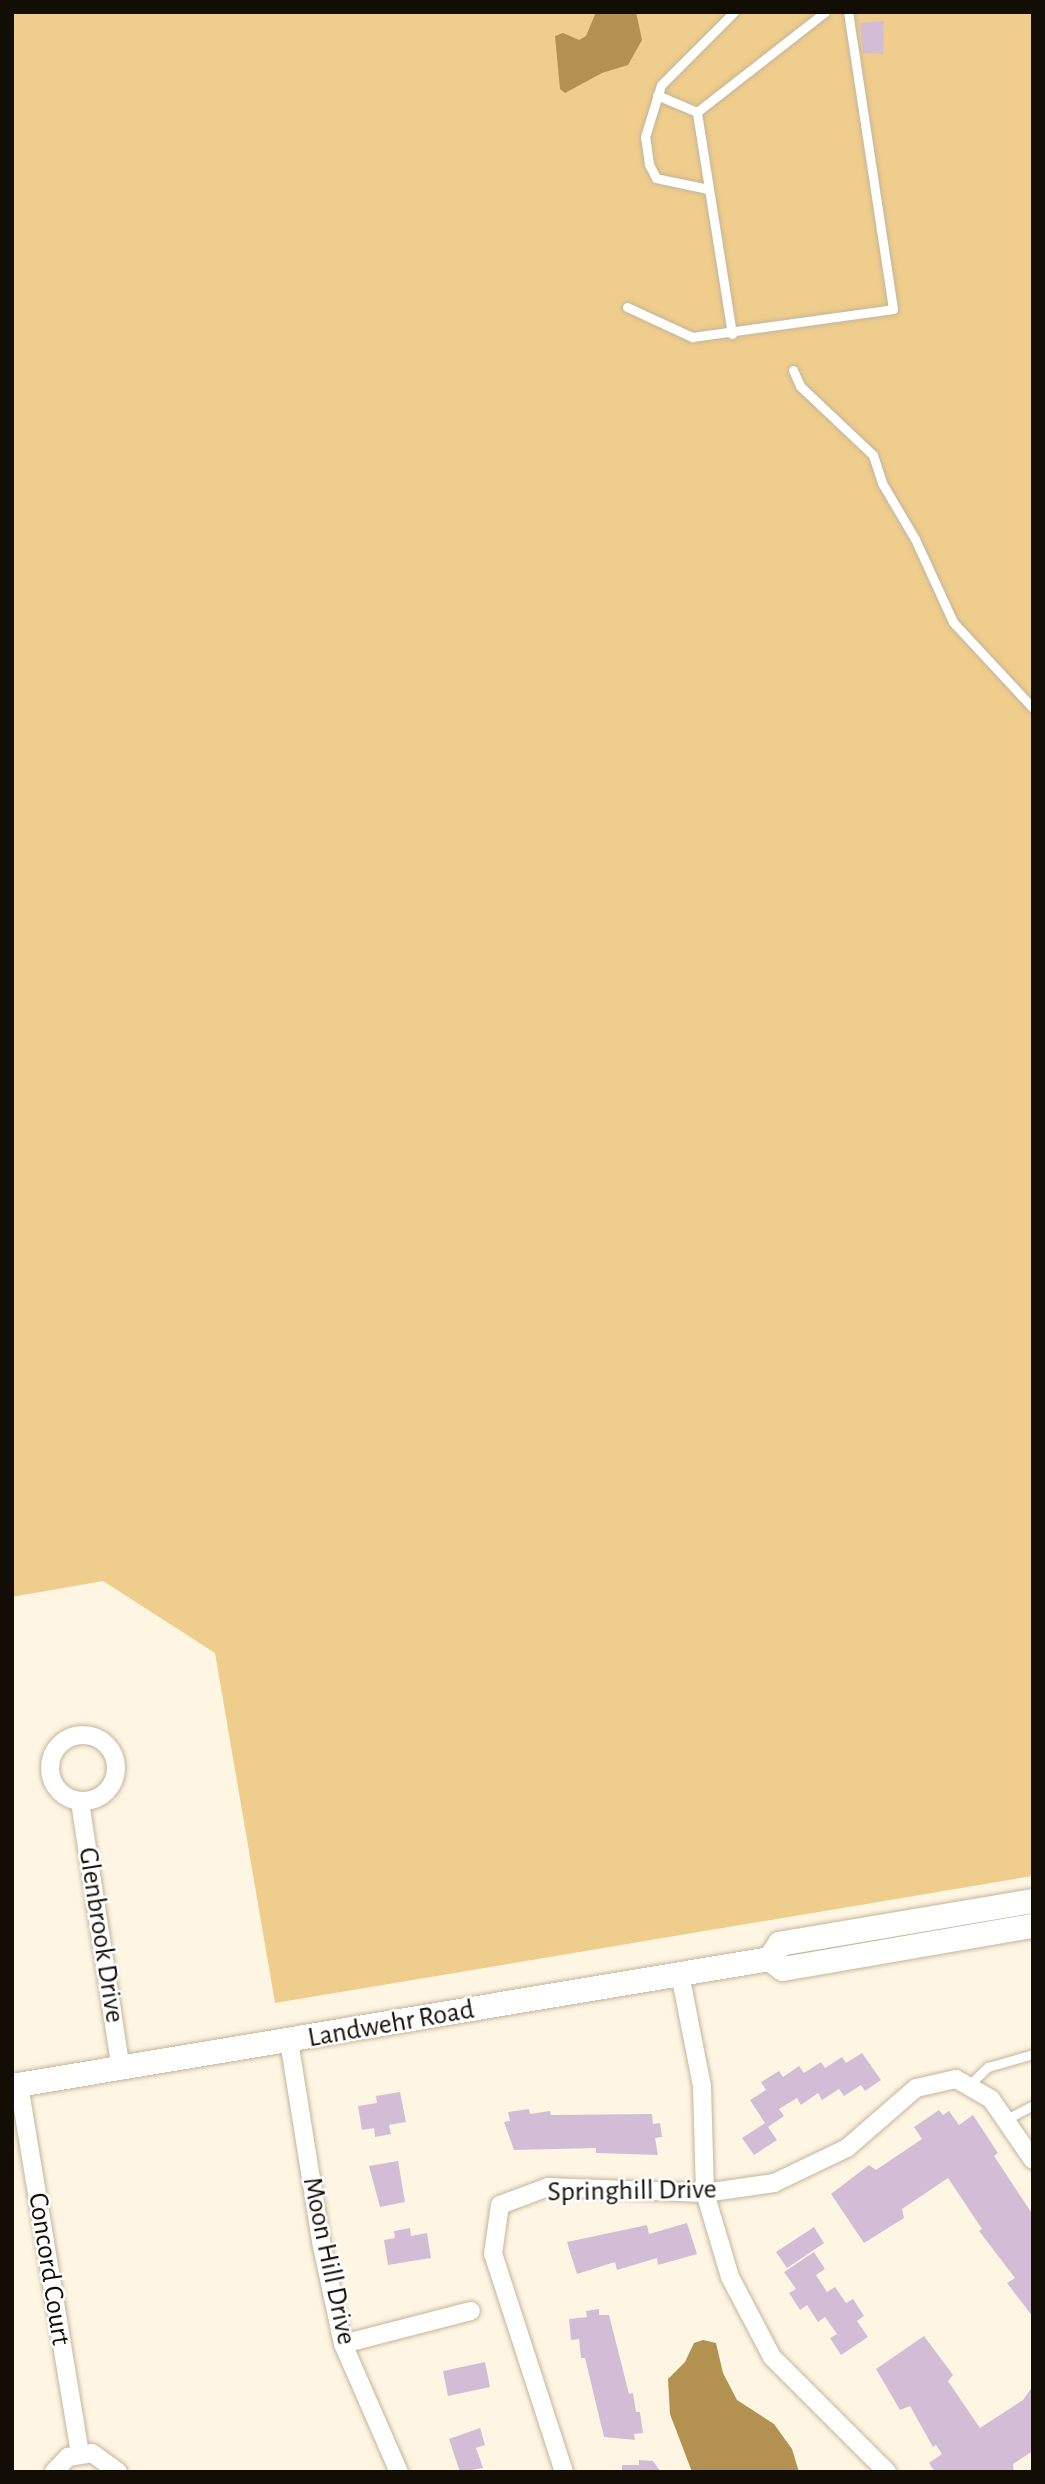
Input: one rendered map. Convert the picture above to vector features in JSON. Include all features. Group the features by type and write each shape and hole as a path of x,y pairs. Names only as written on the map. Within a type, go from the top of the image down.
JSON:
{"main road":[{"name":"Landwehr Road","path":"16,2086 770,1959 780,1944 1033,1901"},
{"name":"Landwehr Road","path":"770,1959 783,1969 1033,1926"}],"street":[{"name":"Glenbrook Drive","path":"80,1802 121,2069"},
{"path":"680,1974 702,2086 705,2193 730,2277 772,2357 887,2472"},
{"name":"Moon Hill Drive","path":"289,2041 322,2246 343,2344 399,2472"},
{"name":"Springhill Drive","path":"564,2472 493,2254 500,2205 548,2187 705,2193 774,2183 847,2148 916,2088 956,2079 968,2086"},
{"name":"Concord Court","path":"16,2086 80,2453"},
{"path":"968,2086 991,2099 1033,2160"},
{"path":"343,2344 471,2311"},
{"path":"54,2472 68,2457 80,2453 103,2457 118,2472"}],"lane":[{"path":"708,189 656,178 649,164 645,137 661,85 734,12"},
{"path":"697,112 825,12"},
{"path":"627,307 683,334 732,334 894,309 848,12"},
{"path":"657,95 697,112"},
{"path":"697,112 732,334"},
{"path":"793,370 800,386 873,455 882,483 915,539 953,622 1033,708"},
{"path":"968,2086 988,2067 1033,2054"},
{"path":"1005,2120 1033,2105"}],"shaded area":[{"path":"12,12 1033,12 1033,1876 275,2003 215,1653 103,1581 12,1597"},
{"path":"596,12 636,12 642,40 628,65 602,73 565,93 560,89 555,36 563,33 579,40 586,36"},
{"path":"703,2340 716,2343 723,2373 737,2400 774,2424 792,2449 799,2472 692,2472 670,2414 668,2379 685,2362 694,2343"}],"building":[{"path":"884,21 883,54 863,53 860,23"},
{"path":"862,2053 881,2080 865,2091 861,2085 844,2096 839,2089 822,2100 818,2093 801,2105 797,2098 779,2109 784,2116 768,2127 777,2140 754,2155 742,2138 765,2123 750,2100 766,2090 761,2082 779,2071 783,2077 799,2066 804,2073 821,2062 825,2068 842,2057 846,2063"},
{"path":"400,2092 406,2122 389,2125 391,2134 375,2137 374,2128 362,2130 358,2106 377,2103 376,2096"},
{"path":"529,2109 530,2114 550,2111 551,2115 652,2114 653,2124 660,2123 662,2137 655,2138 658,2155 596,2153 596,2148 514,2150 504,2122 510,2121 508,2112"},
{"path":"939,2110 943,2115 949,2111 959,2125 973,2115 998,2153 994,2156 1033,2215 1033,2317 1007,2283 1015,2278 979,2231 982,2229 948,2178 902,2209 904,2218 864,2243 831,2194 869,2165 876,2170 922,2139 914,2127"},
{"path":"398,2161 405,2202 380,2207 369,2166"},
{"path":"687,2223 697,2254 658,2265 657,2258 617,2270 615,2262 577,2274 567,2242 647,2225 649,2234"},
{"path":"814,2227 824,2243 787,2268 776,2252"},
{"path":"410,2228 411,2236 427,2233 431,2258 388,2265 384,2240 395,2238 394,2231"},
{"path":"814,2252 825,2269 816,2275 827,2292 835,2287 846,2303 853,2299 864,2316 857,2321 868,2337 841,2355 830,2338 837,2334 825,2317 818,2322 807,2305 800,2310 789,2293 796,2289 784,2272"},
{"path":"599,2309 599,2315 609,2315 629,2394 633,2393 636,2412 640,2412 643,2433 634,2434 635,2440 604,2437 585,2358 581,2358 579,2339 571,2340 569,2319 587,2317 586,2311"},
{"path":"924,2336 953,2375 948,2381 980,2428 1023,2400 1033,2386 1033,2451 1013,2464 1014,2472 935,2472 929,2463 942,2454 936,2445 933,2447 910,2406 900,2410 876,2369"},
{"path":"485,2362 490,2387 448,2396 443,2371"},
{"path":"480,2428 485,2445 476,2448 483,2468 460,2472 449,2439"},
{"path":"639,2460 653,2461 661,2472 622,2472 622,2465 639,2465"}]}
